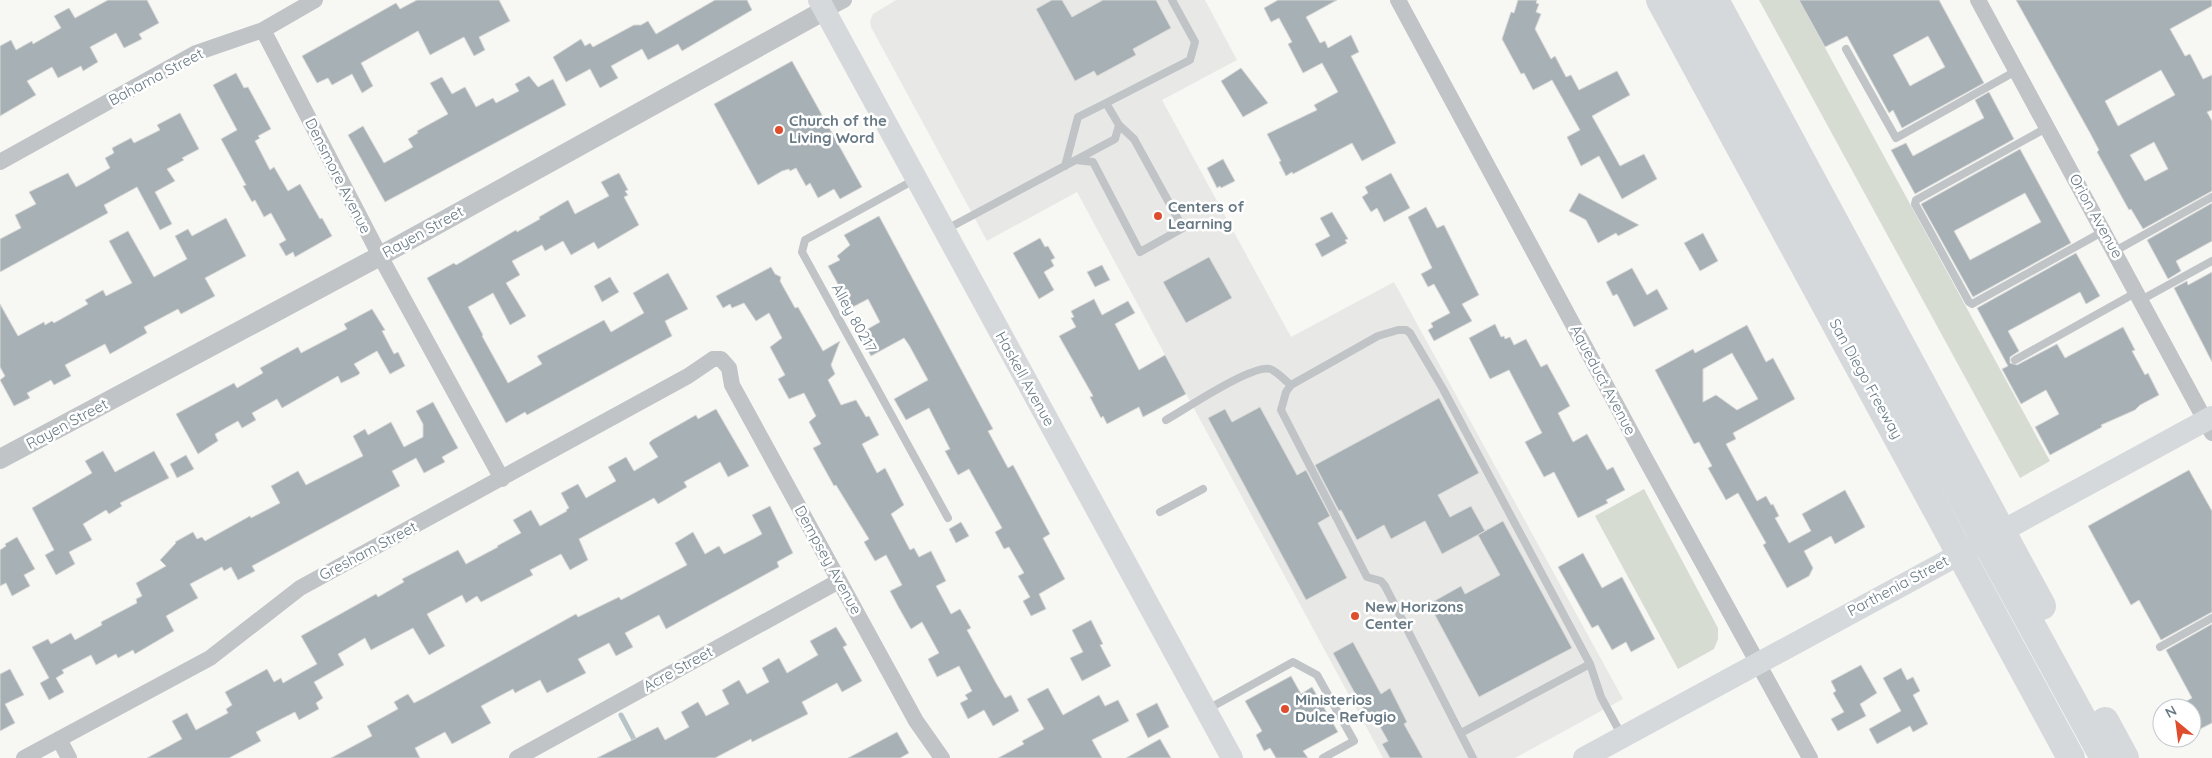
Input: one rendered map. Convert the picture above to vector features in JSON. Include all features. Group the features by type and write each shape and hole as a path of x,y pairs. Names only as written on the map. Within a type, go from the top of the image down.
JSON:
{"highway":[{"name":"San Diego Freeway","path":"1660,0 1943,471 2019,613 2071,758"},
{"path":"1680,0 1943,471"},
{"path":"1690,0 1943,471"},
{"name":"San Diego Freeway","path":"1715,0 1943,471 2019,613 2125,758"},
{"path":"2019,613 2092,758"},
{"path":"2019,613 2104,758"}],"main road":[{"name":"Haskell Avenue","path":"829,3 915,180 1232,758"},
{"name":"Parthenia Street","path":"1584,758 2210,423"}],"street":[{"name":"Bahama Street","path":"0,162 196,54 263,30 315,0"},
{"name":"Aqueduct Avenue","path":"1398,0 1757,664 1810,758"},
{"name":"Orion Avenue","path":"1978,0 2210,423"},
{"name":"Rayen Street","path":"0,459 380,256 829,3"},
{"name":"Densmore Avenue","path":"263,30 380,256 502,479"},
{"name":"Gresham Street","path":"24,758 210,658 300,588 688,376 712,359 720,359"},
{"name":"Dempsey Avenue","path":"720,359 729,368 732,384 916,721 942,758"},
{"name":"Acre Street","path":"517,758 839,581"},
{"path":"59,739 69,758"}],"lane":[{"path":"1065,166 1078,117 1190,60 1195,42 1172,0"},
{"path":"1846,48 1896,138 2016,71"},
{"path":"1076,160 1093,162 1140,252 1183,228 1134,139 1119,126 1106,103"},
{"path":"944,231 1115,139 1119,126"},
{"path":"2048,127 1916,200 1915,204 1969,302 1972,304 2104,231"},
{"name":"Alley 80217","path":"915,180 805,240 802,252 948,518"},
{"path":"2115,251 2212,197"},
{"path":"2014,360 2212,261"},
{"path":"1473,758 1385,586 1381,581 1367,577 1284,420 1281,410 1282,402 1291,386 1387,332 1406,330 1410,333 1443,389 1590,664 1601,697 1623,737"},
{"path":"1166,420 1246,374 1261,368 1271,369 1291,386"},
{"path":"1160,512 1203,489"},
{"path":"2160,647 2212,618"},
{"path":"1206,710 1293,662 1317,674 1354,741 1322,758"},
{"path":"1461,733 1590,664"}],"shaded area":[{"path":"896,0 1205,0 1237,60 1162,100 1291,337 1394,282 1623,699 1515,758 1383,758 1077,192 987,241 871,27 870,21 873,14"},
{"path":"1759,0 1799,0 2050,461 2020,478"},
{"path":"1644,489 1718,628 1718,639 1714,649 1678,669 1595,516"}],"building":[{"path":"108,0 147,0 159,23 139,34 142,39 124,48 116,33 90,47 98,62 83,71 81,66 58,78 52,67 27,81 36,95 0,116 0,46 11,40 16,50 32,41 33,44 61,28 54,16 69,8 75,18"},
{"path":"417,0 499,0 510,21 479,37 485,50 474,56 464,37 430,55 418,31 361,63 373,86 362,93 352,74 332,85 328,78 317,83 302,56 396,3 400,9"},
{"path":"715,0 747,0 752,10 682,51 678,44 648,60 642,49 611,66 618,78 600,88 590,69 566,82 553,57 581,39 585,46 590,43 593,47 634,25 641,25 648,21 656,34"},
{"path":"1052,0 1062,0 1072,17 1103,0 1156,0 1171,28 1133,49 1136,55 1097,76 1094,71 1075,81 1036,9"},
{"path":"1278,0 1337,0 1306,17 1320,43 1325,41 1328,48 1351,35 1359,52 1351,56 1396,143 1362,161 1352,143 1286,176 1279,162 1281,161 1267,134 1317,110 1314,105 1338,92 1322,63 1303,73 1288,44 1292,42 1279,18 1271,22 1264,8"},
{"path":"1518,0 1537,0 1536,3 1539,4 1536,12 1541,14 1535,29 1551,59 1555,56 1566,77 1571,75 1579,90 1617,71 1630,95 1592,116 1620,166 1644,154 1657,179 1622,199 1599,156 1581,166 1567,137 1580,130 1552,80 1533,90 1524,73 1521,74 1502,39 1511,12 1514,13"},
{"path":"1799,0 1939,0 1984,83 1902,128 1893,110 1889,113 1847,36 1825,47","holes":["1928,36 1945,67 1910,86 1893,55"]},
{"path":"2016,0 2212,0 2212,6 2170,29 2185,56 2190,54 2203,79 2212,75 2212,110 2207,112 2212,121 2212,191 2143,229 2131,209 2129,210 2097,152 2099,150","holes":["2161,70 2175,95 2118,126 2105,101","2154,142 2168,169 2145,181 2130,155"]},
{"name":"Church of the Living Word","path":"792,61 862,187 840,199 834,189 818,198 810,183 806,186 796,168 790,171 789,169 782,171 758,185 714,104"},
{"path":"1241,68 1268,103 1243,117 1221,81"},
{"path":"236,73 244,88 248,87 271,129 258,136 260,138 255,141 270,170 274,167 288,191 300,184 332,236 295,257 293,252 286,256 279,244 286,240 271,213 264,217 255,200 252,202 243,186 246,185 221,139 237,130 213,85"},
{"path":"529,76 538,87 553,79 566,105 385,202 348,135 363,126 384,163 413,147 408,139 418,133 417,131 448,114 430,83 442,77 452,94 465,87 476,107 493,98 496,103 519,91 515,84"},
{"path":"1989,92 2014,139 1915,194 1891,150 1906,143 1913,156 1984,118 1975,100"},
{"path":"180,113 199,149 167,169 175,181 155,192 172,224 160,230 137,187 104,205 108,213 0,272 0,239 21,228 15,215 36,204 29,192 68,173 76,187 84,183 110,168 105,158 114,153 112,148 131,138 134,143 160,130 157,125"},
{"path":"2020,149 2071,243 1973,297 1921,204","holes":["2025,193 2041,222 1970,260 1954,231"]},
{"path":"1223,159 1235,181 1217,188 1207,168"},
{"path":"619,173 628,190 625,191 628,195 624,197 639,225 598,249 594,242 571,255 563,241 545,251 542,245 512,261 520,275 506,283 526,316 510,325 493,293 468,307 482,336 508,383 542,364 537,356 604,320 611,332 644,313 633,293 668,273 688,309 665,321 672,336 527,415 525,412 506,423 427,278 454,263 456,265 516,230 517,232 568,200 575,214 609,196 601,182"},
{"path":"1391,173 1410,208 1384,222 1377,208 1371,212 1362,197 1368,193 1365,187"},
{"path":"1579,193 1639,225 1618,236 1616,233 1598,243 1586,220 1569,211"},
{"path":"2212,203 2212,241 2176,261 2181,271 2168,279 2147,240"},
{"path":"1426,207 1437,228 1444,225 1479,295 1462,304 1472,321 1434,341 1428,330 1433,327 1431,323 1450,313 1434,284 1428,287 1421,274 1432,268 1408,217"},
{"path":"1332,212 1348,239 1345,240 1347,243 1322,257 1315,244 1330,236 1320,218"},
{"path":"879,216 993,429 988,431 1008,468 1013,465 1050,534 1043,538 1065,579 1039,594 1046,609 1031,616 1023,601 1030,597 1018,576 1024,573 1009,547 1004,549 995,532 1002,528 969,469 958,475 945,451 950,449 929,408 906,420 894,399 928,380 909,345 904,338 871,356 859,334 880,322 868,299 851,308 828,266 840,260 837,256 850,245 844,235"},
{"path":"226,218 246,256 205,278 215,296 181,314 178,309 144,327 147,333 110,354 105,344 65,365 71,376 54,385 51,380 27,393 30,398 14,406 0,380 5,376 0,367 0,304 18,336 44,322 45,325 52,321 54,323 88,304 85,300 103,290 106,296 132,283 109,241 128,231 154,277 187,259 175,236 188,229 192,236"},
{"path":"1703,233 1718,261 1700,271 1684,243"},
{"path":"1040,238 1045,247 1048,246 1055,258 1051,260 1054,266 1044,272 1054,290 1039,299 1013,253"},
{"path":"2076,253 2100,296 2086,304 2080,292 2008,331 2019,351 2010,357 2010,363 2017,365 2057,344 2065,358 2123,327 2135,350 2132,351 2145,375 2148,373 2159,395 2140,405 2135,410 2101,425 2102,427 2050,455 2035,427 2059,414 2046,390 2021,404 2002,369 2008,366 1977,308"},
{"path":"1209,257 1232,298 1186,323 1163,282"},
{"path":"1102,265 1110,280 1095,287 1087,272"},
{"path":"771,267 775,274 781,277 780,281 795,308 798,307 823,351 840,341 831,365 835,374 828,380 841,405 856,400 866,417 869,416 879,435 862,444 877,473 885,468 904,505 891,514 910,550 914,548 919,557 931,551 946,581 936,586 951,614 960,609 971,628 967,630 996,683 1005,698 1011,695 1019,711 993,726 984,710 968,719 960,703 968,699 965,695 972,691 959,666 937,677 928,659 939,653 922,622 911,629 899,608 890,591 902,585 886,555 875,561 864,542 869,539 836,485 834,486 813,448 821,444 809,422 816,416 804,393 789,399 778,379 785,375 770,347 782,338 769,313 756,321 744,303 732,308 730,304 723,308 716,296"},
{"path":"1632,268 1647,295 1657,289 1668,309 1634,327 1617,294 1613,296 1606,282"},
{"path":"2212,272 2212,362 2174,288 2187,281 2188,285"},
{"path":"610,277 619,292 602,302 594,286"},
{"path":"1094,299 1102,315 1128,301 1135,313 1115,324 1139,370 1165,355 1186,394 1143,417 1139,407 1107,424 1103,416 1101,418 1090,397 1093,396 1059,336 1076,327 1071,318 1074,317 1071,311"},
{"path":"372,309 385,330 382,331 394,354 398,352 405,366 390,374 377,351 354,364 360,373 358,375 341,383 338,376 282,408 277,399 252,413 256,420 242,428 238,421 215,434 218,441 198,454 176,414 234,383 237,388 263,373 260,368 298,347 301,353 347,329 344,324"},
{"path":"1495,324 1501,337 1504,336 1505,339 1510,337 1514,345 1526,339 1541,367 1547,364 1570,406 1558,413 1573,442 1587,434 1607,470 1613,467 1625,490 1606,500 1608,503 1578,518 1554,472 1544,477 1525,442 1542,433 1509,370 1490,379 1469,338"},
{"path":"1747,325 1766,362 1773,358 1795,399 1733,433 1736,439 1726,444 1757,501 1766,496 1771,505 1773,504 1779,516 1775,518 1789,543 1811,531 1802,514 1845,490 1865,527 1835,544 1831,536 1804,551 1813,568 1809,576 1787,588 1763,545 1766,543 1738,493 1726,500 1708,468 1712,466 1699,442 1694,444 1655,370 1693,349 1695,353","holes":["1732,353 1758,399 1737,410 1716,395 1703,402 1703,369"]},
{"path":"1439,398 1479,473 1438,495 1450,517 1471,506 1485,531 1442,554 1425,521 1391,539 1384,525 1357,540 1341,510 1339,511 1315,465"},
{"path":"433,402 458,448 442,457 445,462 424,473 416,458 392,471 400,486 252,566 255,571 238,580 231,567 224,571 222,567 190,584 198,598 166,616 174,631 135,654 133,650 118,658 116,654 96,665 91,655 62,670 64,673 56,678 64,692 49,700 40,683 49,678 32,647 48,639 51,644 71,633 75,640 102,625 101,622 137,603 136,599 142,596 136,583 166,566 160,560 175,542 193,532 197,539 202,537 205,541 250,516 251,518 280,503 271,486 298,471 306,485 363,456 353,436 365,429 368,435 391,422 404,447 423,437 423,424 416,411"},
{"path":"1260,407 1297,475 1306,470 1330,516 1318,523 1347,578 1306,600 1208,418 1225,409 1232,422"},
{"path":"716,409 749,466 728,477 720,462 684,482 687,487 658,504 654,498 579,539 588,560 570,570 561,554 530,570 533,575 481,602 477,596 466,603 462,595 427,614 445,646 429,655 413,628 371,650 365,638 338,654 344,665 314,682 323,698 316,703 319,709 299,720 295,712 256,732 261,741 229,758 147,758 182,739 172,721 187,713 196,730 228,713 226,709 232,705 225,692 267,669 274,682 281,678 283,683 317,664 301,636 376,594 378,597 404,582 402,579 458,550 466,564 498,547 521,533 513,520 531,510 540,526 569,508 561,493 578,484 586,498 616,481 608,467 626,457 634,471 658,457 649,443 652,440 696,415 698,419"},
{"path":"103,451 115,472 154,451 169,478 120,503 122,506 109,514 106,510 83,524 92,540 69,552 75,564 56,575 45,555 54,550 32,508 92,473 85,461"},
{"path":"186,455 194,469 177,478 170,464"},
{"path":"2189,470 2212,511 2212,612 2161,640 2139,600 2131,605 2088,526"},
{"path":"770,506 793,553 777,562 779,567 666,629 659,615 625,633 633,647 616,656 609,643 578,659 586,673 547,693 540,680 515,693 513,689 481,706 491,723 452,744 445,732 415,748 420,758 331,758 372,736 367,726 398,709 394,702 408,694 414,703 576,614 578,617 619,597 621,600 687,565 675,543 693,532 705,554 719,546 724,554 762,534 752,515"},
{"path":"1503,521 1572,648 1479,697 1429,604 1461,586 1465,594 1500,575 1478,535"},
{"path":"961,522 969,536 956,543 949,529"},
{"path":"17,537 35,569 24,575 30,586 12,596 6,583 0,586 0,550 6,546 5,544"},
{"path":"1583,553 1602,588 1622,577 1655,639 1631,652 1626,642 1612,650 1598,625 1592,628 1558,567"},
{"path":"1091,620 1103,644 1100,645 1111,666 1082,681 1070,658 1083,652 1072,630"},
{"path":"2212,624 2212,723 2202,728 2202,698 2192,698 2166,650"},
{"path":"836,627 847,645 843,647 862,681 842,692 837,683 802,702 808,714 752,742 751,739 715,758 597,758 658,727 665,740 689,727 681,712 698,702 706,716 729,704 722,690 739,680 747,694 769,682 762,668 779,658 787,673 818,655 810,641"},
{"path":"1353,642 1381,694 1390,688 1407,722 1404,724 1423,758 1390,758 1382,744 1388,741 1375,718 1370,721 1333,653"},
{"path":"1861,665 1877,693 1860,704 1866,716 1838,731 1831,719 1844,712 1833,693 1836,691 1831,681"},
{"path":"1901,668 1907,680 1913,677 1920,691 1913,695 1928,724 1913,732 1910,726 1877,744 1869,729 1901,711 1883,678"},
{"path":"10,669 24,695 5,704 15,723 0,731 0,674"},
{"name":"Ministerios Dulce Refugio","path":"1291,676 1301,694 1312,687 1338,732 1303,751 1308,758 1276,758 1270,748 1264,751 1256,735 1262,731 1245,701"},
{"path":"1048,688 1063,715 1099,695 1105,706 1118,700 1129,721 1092,740 1102,758 998,758 1024,744 1022,741 1044,729 1027,699"},
{"path":"1157,703 1169,727 1148,738 1136,714"},
{"path":"897,732 909,753 900,758 848,758"},
{"path":"1160,739 1171,758 1126,758"}],"waterway":[{"path":"621,715 637,745"}],"place":[{"name":"Church of the Living Word","path":"779,130"},
{"name":"Centers of Learning","path":"1158,216"},
{"name":"New Horizons Center","path":"1355,616"},
{"name":"Ministerios Dulce Refugio","path":"1285,709"}]}
